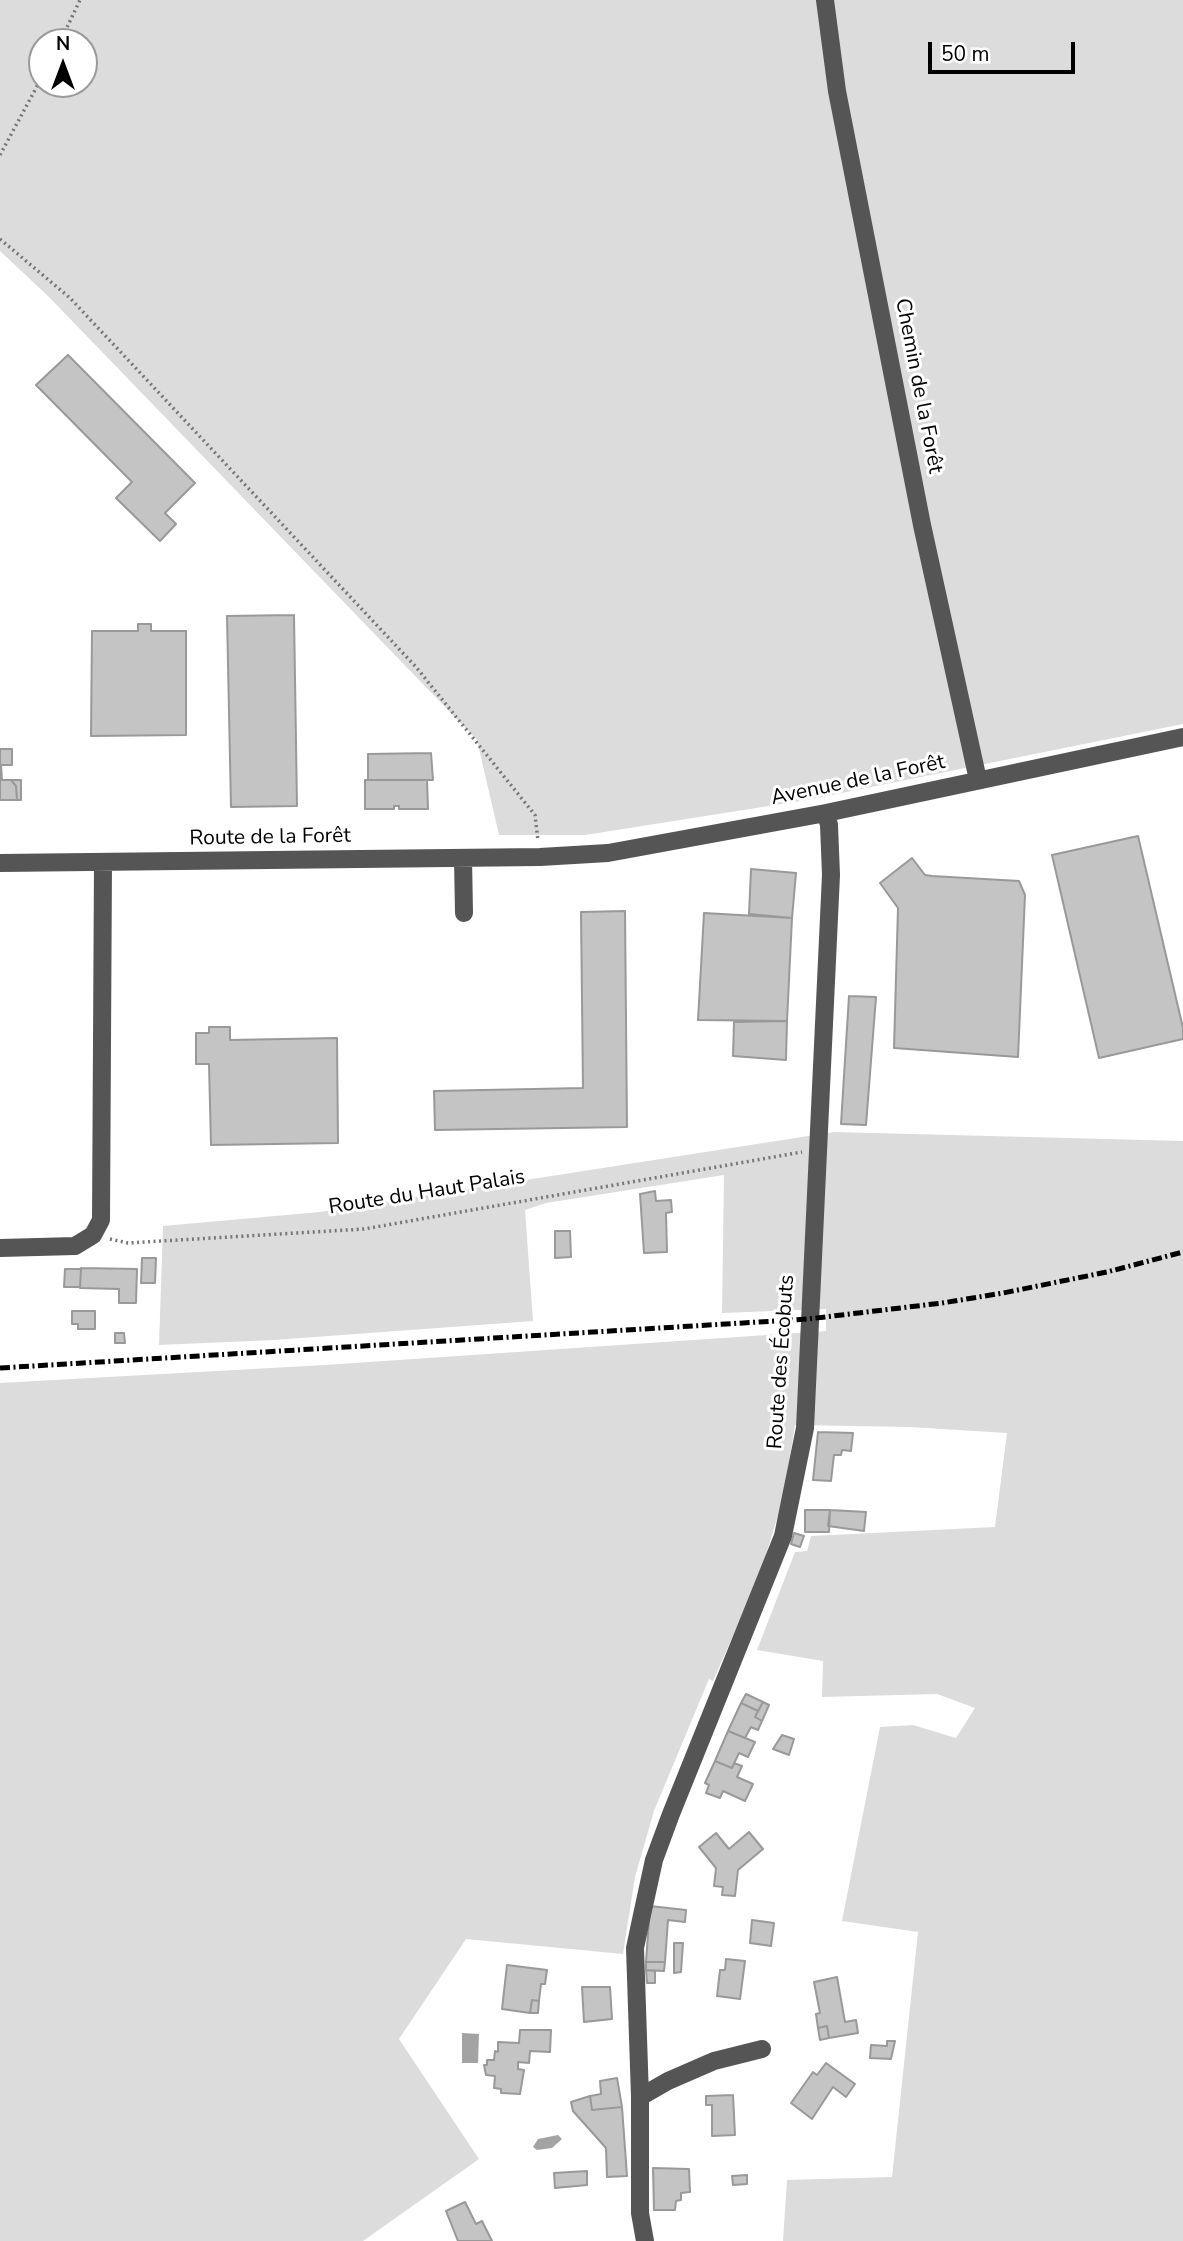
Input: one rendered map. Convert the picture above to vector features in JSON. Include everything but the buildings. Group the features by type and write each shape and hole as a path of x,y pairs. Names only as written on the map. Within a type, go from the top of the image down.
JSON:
{"street":[{"name":"Chemin de la Forêt","path":"825,0 837,92 914,484 978,779"},
{"name":"Avenue de la Forêt","path":"540,857 608,853 826,813 1183,737"},
{"name":"Route des Écobuts","path":"645,2241 640,2213 640,2097 635,1948 654,1860 783,1536 805,1428 831,875 826,813"},
{"name":"Route de la Forêt","path":"0,863 540,857"},
{"path":"463,858 464,913"},
{"path":"0,1248 75,1246 93,1235 101,1220 103,863"},
{"path":"640,2097 668,2081 714,2061 762,2049"}],"path":[{"path":"67,28 80,0"},
{"path":"0,155 31,98"},
{"path":"0,239 70,298 416,667 535,815 540,857"},
{"name":"Route du Haut Palais","path":"93,1235 128,1243 364,1229 818,1150"}],"shaded area":[{"path":"0,0 1183,0 1183,724 807,800 585,835 499,835 477,740 48,296 0,251"},
{"path":"834,1132 1183,1141 1183,2241 783,2241 787,2180 892,2177 918,1932 842,1921 880,1727 913,1725 956,1738 975,1708 937,1694 822,1697 823,1661 757,1650 795,1552 807,1551 811,1536 995,1527 1007,1433 910,1427 795,1425 783,1499 759,1577 713,1681 709,1679 654,1811 635,1877 623,1954 466,1939 399,2039 479,2159 363,2241 0,2241 0,1383 325,1365 826,1331 826,1309 722,1313 724,1175 546,1203 525,1210 533,1321 274,1340 159,1345 163,1226 320,1212"},
{"path":"462,2033 479,2034 478,2063 462,2063"},
{"path":"558,2135 562,2139 552,2148 537,2150 533,2147 538,2139"}],"railway":[{"path":"0,1368 808,1319 1003,1293 1107,1272 1183,1252"}]}
